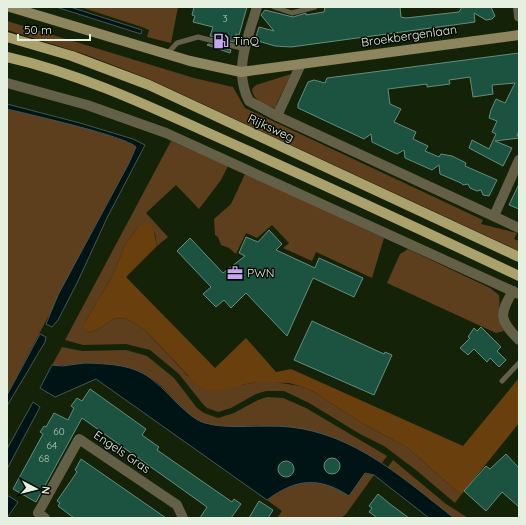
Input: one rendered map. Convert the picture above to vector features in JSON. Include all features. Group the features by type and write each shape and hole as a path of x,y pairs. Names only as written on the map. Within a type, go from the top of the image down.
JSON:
{"main road":[{"name":"Broekbergenlaan","path":"10,7 167,54 217,68 241,72 519,35"},
{"name":"Rijksweg","path":"7,37 72,56 149,86 519,258"},
{"path":"7,57 78,77 144,104 364,203 519,276"}],"street":[{"path":"257,7 245,49 241,72 243,90 249,101 277,116 302,64"},
{"path":"518,7 519,17"},
{"path":"7,83 87,105 166,134 516,292 503,308 504,321 519,340"},
{"name":"Rijksweg","path":"277,116 519,228"},
{"path":"494,216 519,160"},
{"name":"Engels Gras","path":"45,518 38,513 79,439 177,505 182,518"}],"lane":[{"path":"274,7 292,13 315,7"},
{"path":"167,54 176,43 198,37 245,49"},
{"path":"502,381 519,363"}],"shaded area":[{"path":"56,7 70,7 142,30 141,34"},
{"path":"80,7 178,7 171,43 147,37 149,30 142,27"},
{"path":"7,21 194,78 233,87 245,108 483,220 481,224 517,233 514,239 519,241 519,251 149,79 84,54 7,30"},
{"path":"291,74 276,105 277,109 261,102 255,97 252,89 256,85"},
{"path":"7,104 80,123 133,139 145,145 107,218 77,283 58,320 52,327 46,324 58,295 129,163 136,147 128,142 96,131 7,109"},
{"path":"7,109 96,131 128,142 136,147 7,395"},
{"path":"171,141 228,166 221,180 199,209 176,185 146,213 168,237 157,246 155,233 139,226 125,245 113,275 85,322 87,333 97,330 115,318 127,319 144,329 188,376 242,385 255,382 275,382 300,386 314,392 362,423 408,448 461,495 455,503 416,470 384,446 360,434 309,403 284,391 266,391 256,394 231,408 218,412 207,408 179,374 150,350 126,344 83,345 65,340"},
{"path":"245,174 384,238 372,278 316,252 312,261 283,248 289,243 272,225 257,238 246,233 236,254 229,248 221,245 218,237 215,235 214,219 231,204"},
{"path":"148,223 153,226 157,246 126,277 215,368 246,338 276,372 291,369 463,446 519,378 519,423 461,495 408,448 362,423 314,392 289,383 255,382 212,392 198,386 144,329 127,319 115,318 97,330 87,333 84,326 85,322 113,275 125,245 139,226"},
{"path":"408,249 490,288 499,295 499,318 504,331 496,333 387,283 400,254"},
{"path":"40,334 46,337 45,342 7,406 7,395"},
{"path":"62,347 82,351 126,350 147,356 174,378 197,408 204,413 218,418 234,413 258,400 267,397 283,398 306,408 387,456 382,463 339,441 296,429 263,426 220,426 206,424 198,421 185,411 155,381 130,369 94,363 52,365"},
{"path":"85,363 121,366 146,375 190,415 205,423 235,427 290,427 314,431 336,439 378,460 454,518 429,518 374,475 365,473 349,496 327,485 307,483 297,484 287,488 267,500 96,379 55,397 40,388 52,365 62,366"},
{"path":"33,402 40,407 7,469 7,449"},
{"path":"393,460 446,504 468,518 454,518 388,467"},
{"path":"365,473 374,475 346,514 341,518 277,518 282,511 267,500 287,488 297,484 307,483 327,485 349,496"},
{"path":"7,495 18,502 7,518"}],"building":[{"path":"194,7 247,7 239,35 236,34 234,42 210,36 213,27 193,22 195,16 192,15"},
{"path":"325,7 400,7 401,17 406,18 459,12 462,7 491,7 495,16 492,19 486,20 474,13 475,22 291,47 275,46 255,40 259,27 274,31 261,15 265,10 293,17 306,13 306,15 324,12"},
{"path":"207,45 231,50 230,53"},
{"path":"519,53 519,131 517,135 519,138 495,141 512,148 503,166 469,148 472,140 489,149 496,134 492,132 497,121 489,118 491,110 496,99 505,103 515,83 492,85 493,94 473,97 470,77 449,80 450,84 427,87 427,84 388,89 390,104 401,109 394,122 416,132 413,139 428,146 425,151 439,157 441,154 452,156 466,163 465,166 497,180 489,196 483,195 481,190 477,191 470,188 468,184 463,185 440,174 439,165 432,170 405,158 404,150 397,154 372,142 371,134 364,139 298,108 298,104 308,82 314,80 325,83 327,78"},
{"path":"519,184 519,209 509,205"},
{"path":"269,230 282,244 276,250 315,268 319,258 363,278 354,297 313,278 287,336 246,293 231,308 224,300 216,307 203,294 211,287 177,251 190,238 223,273 245,256 239,253 246,237 258,242"},
{"path":"312,321 384,354 385,352 392,355 374,395 294,360"},
{"path":"481,327 501,347 497,351 506,360 499,367 490,358 487,362 474,349 468,355 460,348 470,338 468,337 474,328 477,331"},
{"path":"90,389 146,429 142,435 159,447 157,450 232,502 234,499 241,504 231,518 200,518 207,507 82,418 36,502 13,489 43,434 40,432 44,426 46,427 54,413 68,420 74,408 71,406 77,398 82,401"},
{"path":"506,454 519,468 519,507 502,492 486,511 464,491 486,466 490,469"},
{"path":"332,458 339,463 340,466 335,473 332,474 325,469 324,466 329,459"},
{"path":"81,459 166,518 74,518 58,506 60,503 57,501 77,472 75,470"},
{"path":"286,461 293,466 294,469 289,476 286,477 279,472 278,469 283,462"},
{"path":"378,494 409,518 377,518 369,512 372,508 369,506"},
{"path":"259,501 273,510 268,518 249,518"}],"place":[{"name":"TinQ","path":"221,41"},
{"name":"PWN","path":"235,273"}]}
